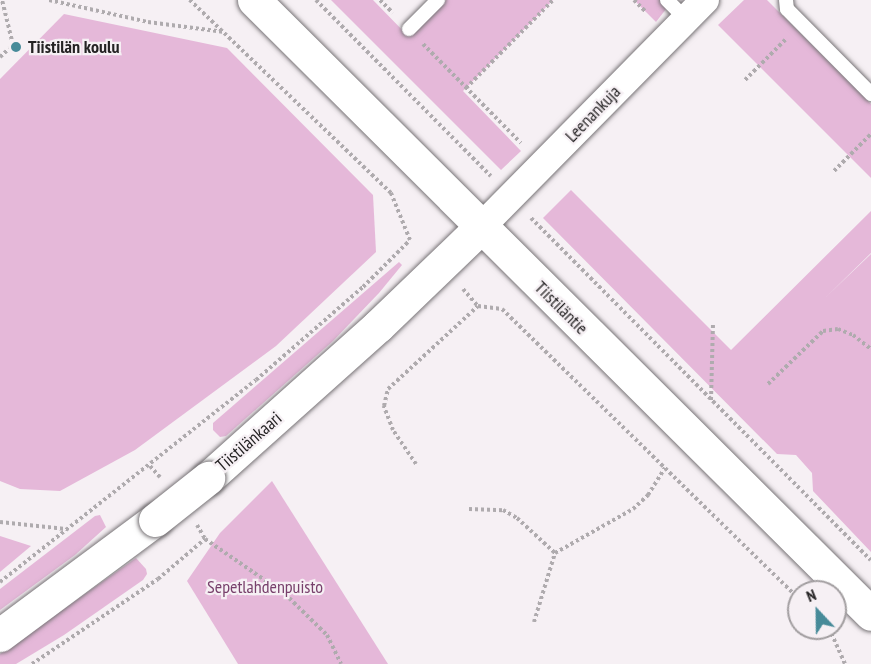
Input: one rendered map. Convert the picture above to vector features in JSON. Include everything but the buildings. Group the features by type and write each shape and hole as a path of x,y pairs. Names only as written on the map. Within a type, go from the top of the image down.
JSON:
{"street":[{"name":"Tiistiläntie","path":"254,0 871,614"},
{"name":"Leenankuja","path":"481,227 543,165 686,6"},
{"name":"Tiistilänkaari","path":"0,635 155,520 207,478 303,395 481,227"}],"lane":[{"path":"409,29 438,0"},
{"path":"786,0 787,9 871,94"}],"path":[{"path":"0,57 13,45 2,0"},
{"path":"49,0 148,22 224,32"},
{"path":"190,0 391,193 410,240 442,265 478,306 502,309 787,586"},
{"path":"316,0 871,560"},
{"path":"466,88 553,0"},
{"path":"745,80 801,23"},
{"path":"409,29 543,165"},
{"path":"834,171 871,134"},
{"path":"0,582 256,380 363,287 410,240"},
{"path":"416,464 393,430 384,406 388,389 478,306"},
{"path":"711,400 713,324"},
{"path":"768,384 823,331 838,329 853,335 871,349"},
{"path":"534,622 555,553 633,509 648,495 665,468"},
{"path":"469,509 503,510 517,518 555,553"},
{"path":"0,522 67,529"},
{"path":"32,664 158,579 205,539 285,594 327,635 341,664"},
{"path":"834,640 845,664"}],"green space":[{"path":"331,0 373,0 409,37 446,0 553,0 463,91 521,151 501,170"},
{"path":"634,0 673,0 656,22"},
{"path":"744,0 767,0 871,104 871,178 718,25"},
{"path":"64,14 227,48 373,195 376,252 276,346 135,450 60,491 20,489 0,481 0,79"},
{"path":"571,190 731,350 871,211 871,253 826,297 871,254 871,552 813,491 812,473 796,455 777,454 543,218"},
{"path":"399,262 402,265 379,293 333,341 226,436 220,437 213,430 213,423"},
{"name":"Sepetlahdenpuisto","path":"272,481 388,664 238,664 187,581 220,533"},
{"path":"100,515 106,527 75,555 0,610 0,589 95,516"},
{"path":"0,536 31,546 0,572"},
{"path":"136,558 146,569 147,574 143,580 64,635 16,664 0,664 0,654"}],"place":[{"name":"Tiistilän koulu","path":"16,47"}]}
